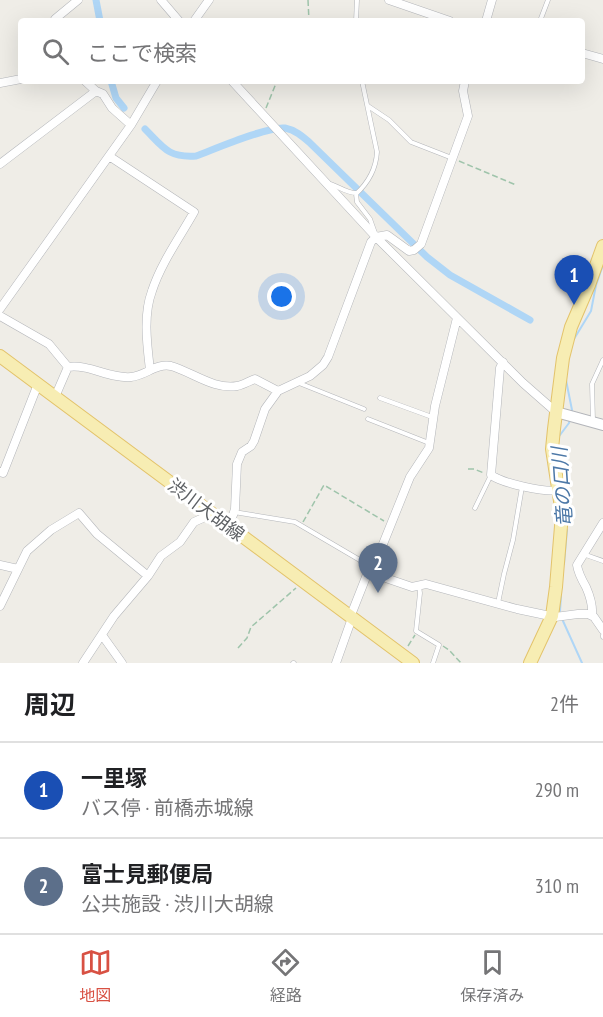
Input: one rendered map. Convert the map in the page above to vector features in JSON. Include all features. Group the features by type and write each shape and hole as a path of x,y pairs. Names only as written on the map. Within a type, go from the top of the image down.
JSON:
{"main road":[{"path":"530,663 552,616 556,587 562,525 552,449 563,358 567,338 603,246"},
{"name":"渋川大胡線","path":"0,356 408,660"}],"street":[{"path":"56,18 78,0"},
{"path":"161,0 176,18"},
{"path":"196,18 209,0"},
{"path":"389,0 441,18"},
{"path":"487,18 492,0"},
{"path":"585,53 603,58"},
{"path":"0,83 18,80"},
{"path":"88,84 103,94 112,108 131,124"},
{"path":"0,309 109,156 155,84"},
{"path":"235,84 376,237 531,390 556,412 598,424"},
{"path":"225,524 234,512 237,464 242,453 254,441 265,409 278,391 310,376 328,357 371,242 376,237 387,235 409,251 418,247 468,116 463,91 464,84"},
{"path":"0,164 96,91"},
{"path":"109,156 195,212 159,273 151,292 146,320 150,370"},
{"path":"0,316 49,344 68,367"},
{"path":"336,663 350,617 370,569 381,549 410,477 429,448 433,417 457,318"},
{"path":"503,362 500,368 491,475 522,486 550,491 559,490"},
{"path":"68,367 79,365 119,377 135,377 160,365 170,366 222,386 237,386 255,379 278,391"},
{"path":"55,397 68,367"},
{"path":"0,472 3,473 38,384"},
{"path":"1,600 27,551 51,530 79,513 97,534 148,576"},
{"path":"83,663 114,616 148,576 160,556 180,542 195,522 212,514"},
{"path":"592,616 588,590 577,565 603,523"},
{"path":"0,565 18,569"},
{"path":"370,569 412,587 426,585 552,616 583,613 592,616 603,630"},
{"path":"102,635 122,663"}],"lane":[{"path":"356,18 357,0"},
{"path":"541,18 548,0"},
{"path":"363,84 376,162 370,177 357,194 357,202 370,219 376,237"},
{"path":"368,106 389,120 411,142 452,159"},
{"path":"326,182 338,185 351,194 357,194"},
{"path":"598,424 592,384 603,360"},
{"path":"295,382 364,409"},
{"path":"380,398 433,417"},
{"path":"368,419 430,443"},
{"path":"476,508 491,475"},
{"path":"498,604 513,540 522,486"},
{"path":"234,512 295,522 370,569"},
{"path":"583,554 603,561"},
{"path":"419,586 416,631 439,645 433,663"}],"path":[{"path":"308,0 309,18"},
{"path":"266,117 276,84"},
{"path":"452,159 516,185"},
{"path":"468,469 491,475"},
{"path":"302,526 324,485 391,525"},
{"path":"237,648 248,638 252,627 303,582"},
{"path":"408,660 416,631"},
{"path":"439,645 449,650 461,663"}],"waterway":[{"path":"96,0 99,18"},
{"path":"112,84 116,98 124,108"},
{"path":"145,129 167,150 187,156 196,156 277,128 295,132 309,142 427,257 450,275 530,320"},
{"name":"竜の口川","path":"574,339 591,311 603,265"},
{"name":"竜の口川","path":"566,380 571,413"},
{"name":"竜の口川","path":"557,439 570,418"},
{"name":"竜の口川","path":"564,564 567,530"},
{"name":"竜の口川","path":"560,611 561,596"},
{"name":"竜の口川","path":"563,621 582,663"}],"place":[{"name":"一里塚","path":"574,305"},
{"name":"富士見郵便局","path":"378,593"}]}
